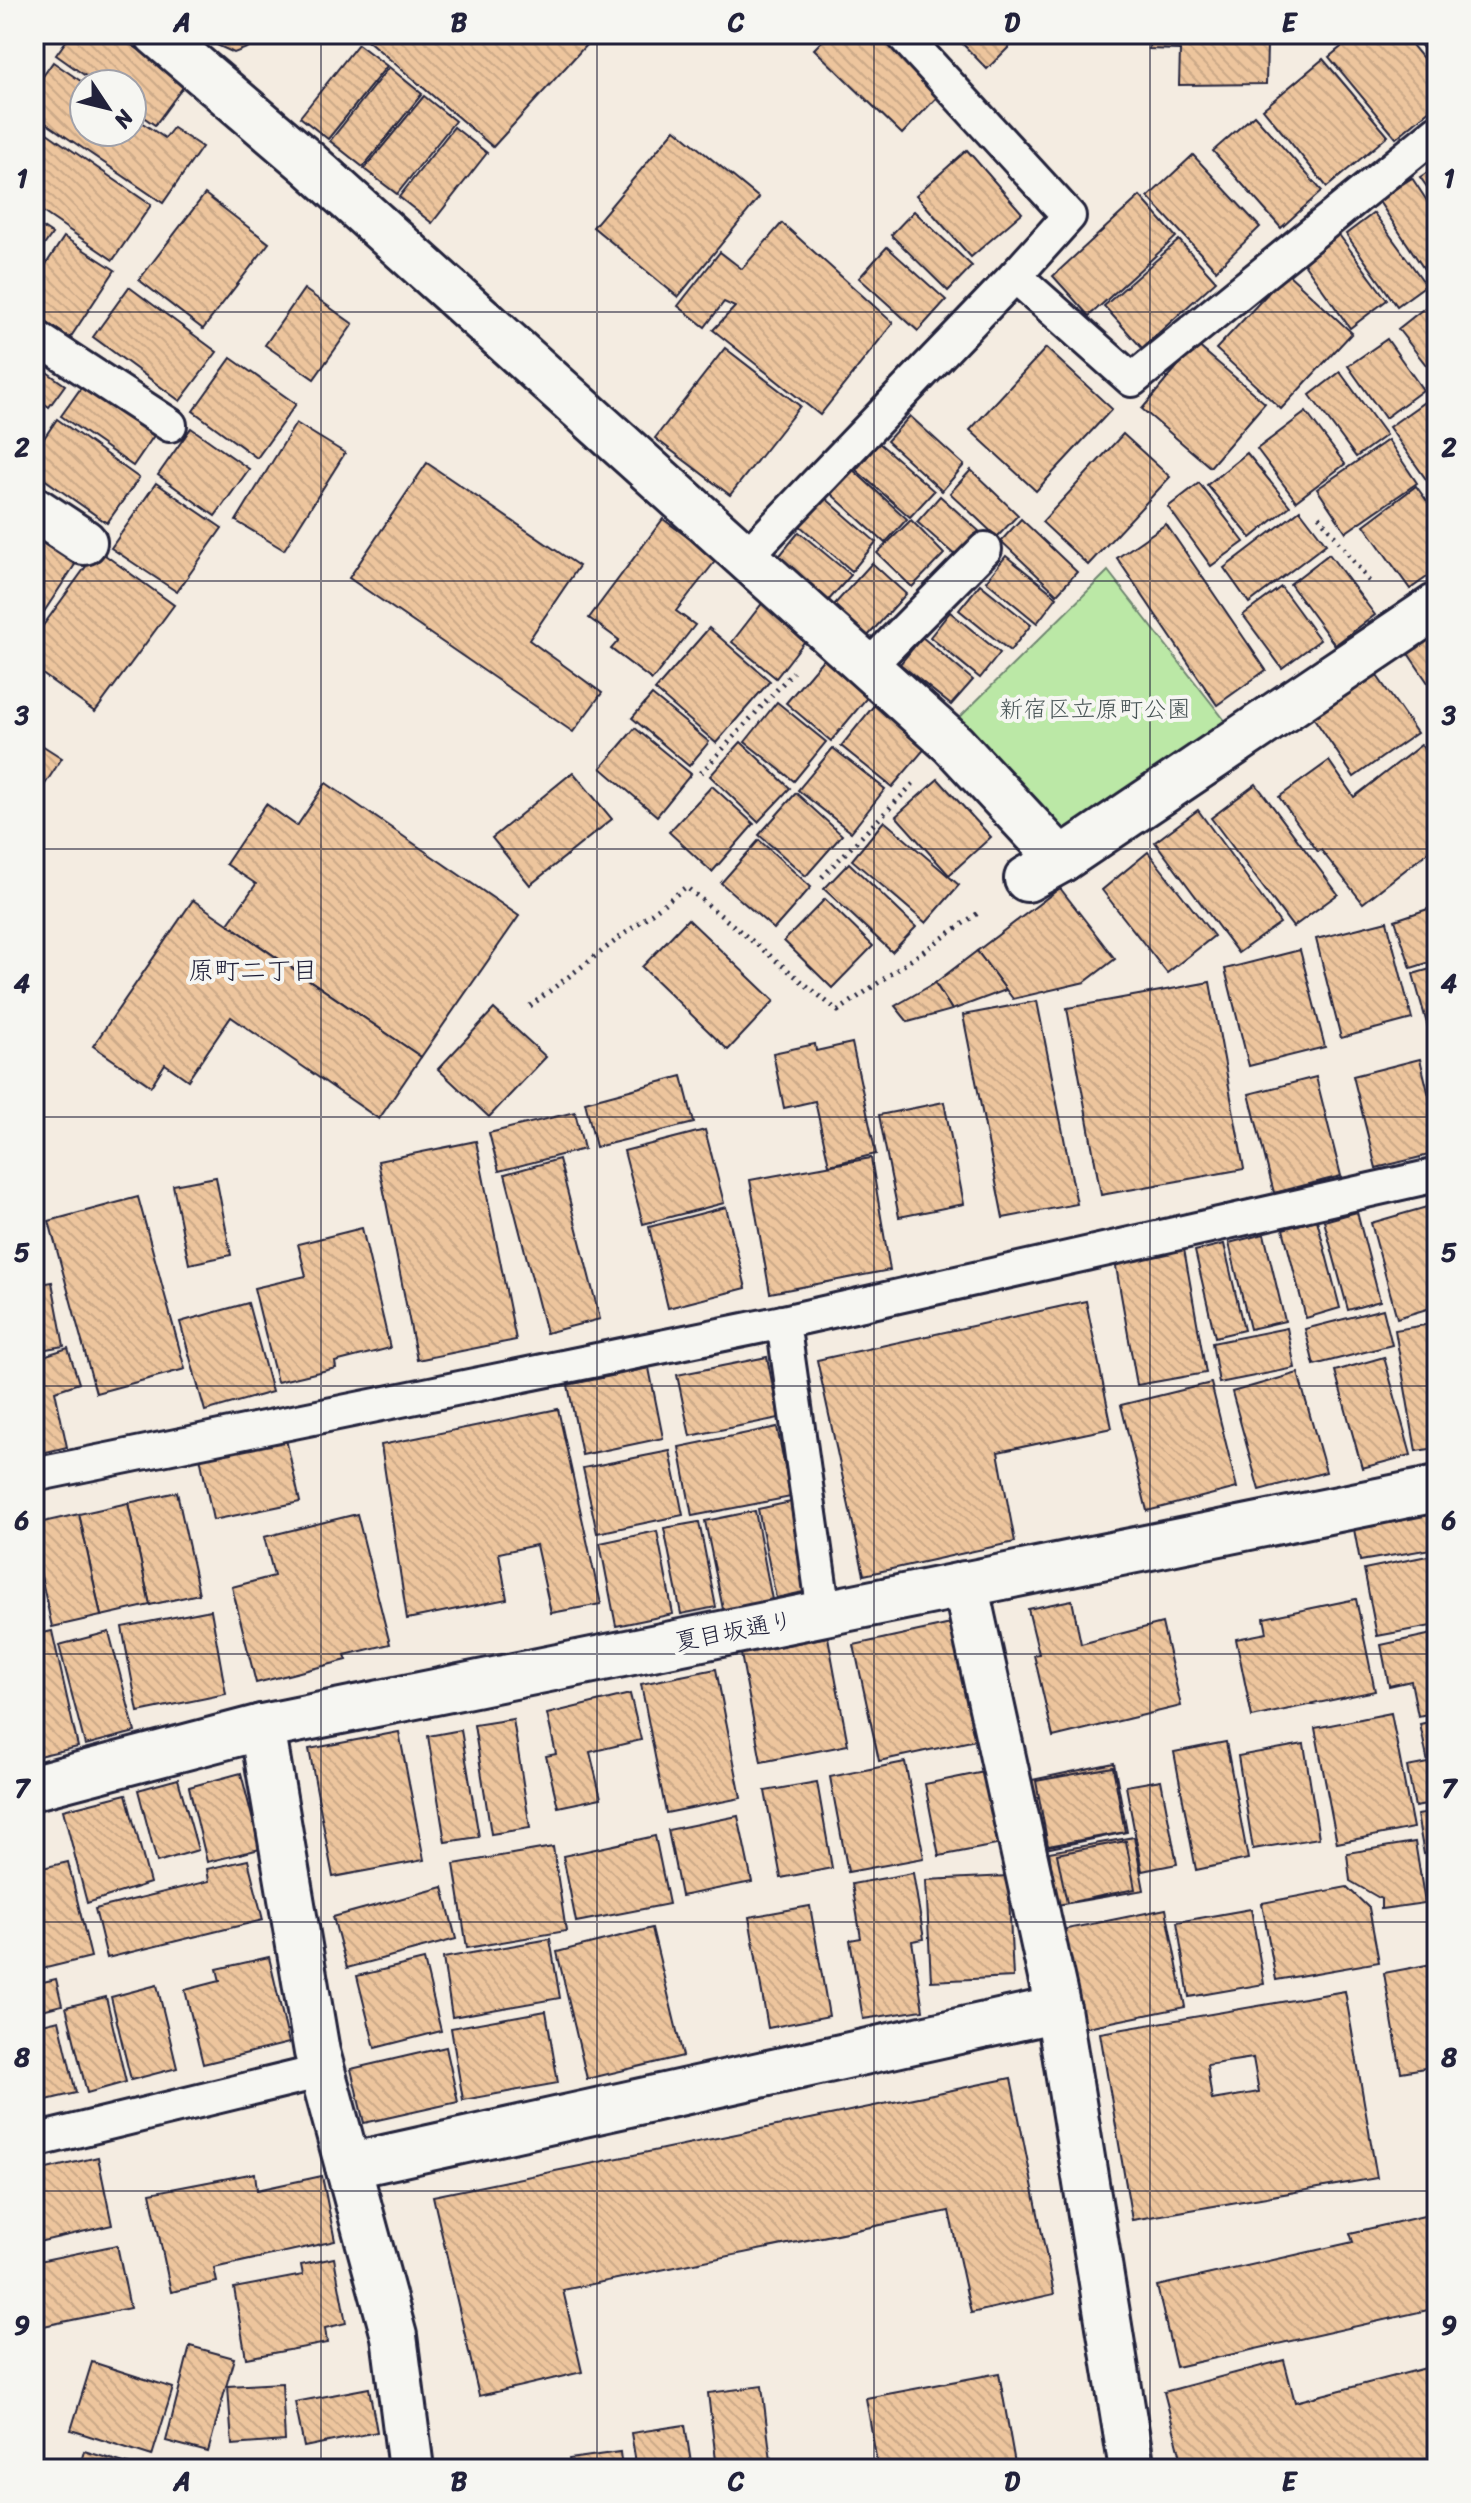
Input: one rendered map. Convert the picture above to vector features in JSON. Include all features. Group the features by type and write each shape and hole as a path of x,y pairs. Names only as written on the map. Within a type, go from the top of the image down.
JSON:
{"street":[{"path":"157,34 307,162 953,744 1044,869 1437,606"},
{"path":"34,509 84,542"},
{"name":"夏目坂通り","path":"34,1787 262,1727 1437,1489"},
{"path":"965,1584 1058,2009 1132,2469"},
{"path":"262,1727 317,2052 394,2336 411,2469"},
{"path":"348,2166 1058,2009"}],"lane":[{"path":"745,558 1069,216 902,34"},
{"path":"1015,276 1132,380 1437,132"},
{"path":"34,336 170,425"},
{"path":"868,667 985,549"},
{"path":"34,1475 783,1322 1437,1175"},
{"path":"783,1322 824,1613"},
{"path":"34,2141 323,2071"}],"path":[{"path":"1319,516 1377,592"},
{"path":"701,773 799,665"},
{"path":"822,877 915,782"},
{"path":"530,1006 686,887 838,1011 1044,869"}],"green space":[{"name":"新宿区立原町公園","path":"1108,571 1230,727 1067,837 954,723"}],"building":[{"path":"71,34 116,34 186,83 155,125 148,120 148,68 74,68 56,55"},
{"path":"224,34 283,34 234,53 217,45"},
{"path":"360,34 596,34 493,147"},
{"path":"829,34 879,34 940,94 902,134 814,49"},
{"path":"953,34 1022,34 987,69"},
{"path":"1149,34 1283,34 1280,45 1267,45 1266,84 1179,85 1180,50 1149,49"},
{"path":"1357,34 1403,34 1437,75 1437,104 1396,138 1329,57"},
{"path":"1412,34 1437,34 1437,66"},
{"path":"358,44 387,66 328,139 300,117"},
{"path":"1323,59 1388,136 1327,187 1263,109"},
{"path":"53,62 68,72 68,138 34,115 34,89"},
{"path":"389,67 422,94 363,167 330,141"},
{"path":"424,96 455,121 397,194 364,169"},
{"path":"1254,115 1322,191 1281,228 1213,151"},
{"path":"34,124 151,205 113,260 34,206"},
{"path":"148,127 165,138 173,128 202,147 163,203 82,148 148,148"},
{"path":"454,127 487,153 432,223 399,197"},
{"path":"675,129 759,198 678,297 593,227"},
{"path":"967,150 1022,213 971,257 916,195"},
{"path":"1193,155 1260,227 1216,270 1148,197"},
{"path":"1437,166 1437,201 1420,177"},
{"path":"1412,178 1437,216 1437,269 1428,275 1378,200"},
{"path":"205,194 269,243 203,329 139,280"},
{"path":"1140,196 1176,237 1089,316 1053,276"},
{"path":"914,211 972,266 948,291 891,235"},
{"path":"1374,213 1426,285 1397,306 1346,234"},
{"path":"34,222 52,234 36,257 34,256"},
{"path":"782,223 893,323 820,415 713,330 735,307 724,302 705,327 678,306 720,252 742,269"},
{"path":"1337,232 1387,300 1350,328 1301,259"},
{"path":"64,237 115,270 70,338 34,314 34,282"},
{"path":"1179,240 1216,281 1142,348 1104,306"},
{"path":"887,247 946,300 918,331 859,278"},
{"path":"1287,273 1352,333 1281,409 1216,349"},
{"path":"129,287 217,352 180,401 93,337"},
{"path":"304,289 353,324 314,379 265,345"},
{"path":"1437,298 1437,379 1398,329"},
{"path":"1387,339 1423,390 1385,418 1348,366"},
{"path":"1196,344 1265,403 1210,467 1142,409"},
{"path":"725,348 800,406 730,495 655,438"},
{"path":"1046,348 1112,409 1036,491 970,430"},
{"path":"231,358 296,404 257,458 193,411"},
{"path":"34,363 65,385 49,407 34,396"},
{"path":"1340,372 1386,435 1356,457 1310,395"},
{"path":"83,385 155,434 133,466 61,416"},
{"path":"1430,398 1437,408 1437,475 1428,482 1389,427"},
{"path":"1306,412 1345,464 1296,501 1257,449"},
{"path":"910,416 964,465 942,491 887,441"},
{"path":"57,419 139,478 107,523 34,472 34,453"},
{"path":"296,423 345,453 284,550 236,521"},
{"path":"191,428 249,469 215,516 158,475"},
{"path":"1123,434 1170,477 1088,565 1042,522"},
{"path":"1388,440 1417,483 1346,532 1317,489"},
{"path":"879,443 934,491 910,517 856,470"},
{"path":"1247,453 1290,506 1251,538 1207,485"},
{"path":"427,463 579,566 529,640 602,693 573,732 349,578"},
{"path":"851,468 907,519 885,543 829,492"},
{"path":"971,470 1018,515 997,537 950,493"},
{"path":"156,483 222,528 177,592 111,548"},
{"path":"1199,483 1244,542 1211,566 1168,507"},
{"path":"1416,486 1437,515 1437,570 1410,589 1364,525"},
{"path":"940,496 979,531 957,557 917,522"},
{"path":"824,497 876,542 852,571 800,526"},
{"path":"1300,510 1326,544 1249,603 1224,568"},
{"path":"663,519 717,559 676,611 695,625 652,680 611,649 619,640 589,618"},
{"path":"1021,519 1077,572 1057,594 1001,541"},
{"path":"911,520 944,554 912,587 877,553"},
{"path":"1166,524 1266,670 1217,705 1117,558"},
{"path":"34,532 78,560 34,627"},
{"path":"799,532 851,575 827,602 776,560"},
{"path":"98,550 174,605 95,712 34,668 34,638"},
{"path":"1329,554 1375,615 1335,645 1290,584"},
{"path":"1006,556 1057,597 1037,623 986,581"},
{"path":"872,563 906,594 866,638 833,606"},
{"path":"980,584 1031,625 1010,651 959,610"},
{"path":"1281,587 1320,640 1282,668 1243,615"},
{"path":"764,601 808,637 776,678 732,642"},
{"path":"950,612 1000,653 980,678 930,637"},
{"path":"1437,627 1437,696 1405,649"},
{"path":"709,628 770,681 716,743 655,690"},
{"path":"922,637 973,680 951,705 900,664"},
{"path":"825,657 870,694 831,741 786,703"},
{"path":"1375,673 1417,733 1354,777 1313,717"},
{"path":"652,695 709,742 689,766 632,718"},
{"path":"777,702 826,742 794,781 745,742"},
{"path":"876,703 928,745 892,787 841,746"},
{"path":"635,728 691,774 657,816 601,768"},
{"path":"34,740 62,758 34,801"},
{"path":"741,742 790,788 758,822 710,776"},
{"path":"1421,745 1437,766 1437,845 1363,903 1321,850 1318,852 1279,797 1329,761 1354,797"},
{"path":"833,748 885,789 851,832 798,790"},
{"path":"573,772 612,819 530,885 492,838"},
{"path":"938,779 991,837 949,875 896,816"},
{"path":"326,783 519,916 421,1057 228,924 256,884 226,864 266,804 297,826"},
{"path":"1256,784 1338,894 1293,927 1211,818"},
{"path":"712,786 754,824 712,872 669,832"},
{"path":"796,793 842,835 806,876 759,835"},
{"path":"1198,810 1280,923 1238,953 1155,842"},
{"path":"884,821 959,885 926,923 852,860"},
{"path":"759,840 811,887 774,929 721,883"},
{"path":"1148,852 1214,936 1167,973 1102,890"},
{"path":"849,863 916,927 892,952 824,889"},
{"path":"1060,888 1115,959 1085,982 1013,999 977,951"},
{"path":"825,899 873,946 832,988 784,941"},
{"path":"193,900 421,1057 379,1119 231,1017 188,1080 165,1064 151,1086 93,1046"},
{"path":"1437,906 1437,960 1411,968 1395,920"},
{"path":"688,919 774,1001 728,1050 642,967"},
{"path":"1387,921 1412,1019 1341,1038 1316,939"},
{"path":"1300,950 1325,1047 1249,1066 1225,969"},
{"path":"977,951 1006,990 952,1010 935,983"},
{"path":"1437,967 1437,1056 1436,1056 1413,974"},
{"path":"1210,982 1244,1169 1101,1195 1067,1008"},
{"path":"935,983 952,1010 908,1022 895,1006"},
{"path":"1037,1001 1077,1204 1003,1218 963,1015"},
{"path":"494,1009 546,1057 489,1117 438,1069"},
{"path":"852,1043 876,1154 829,1165 815,1101 784,1108 773,1053 815,1044 816,1051"},
{"path":"1420,1059 1437,1128 1437,1153 1376,1168 1353,1076"},
{"path":"682,1076 694,1123 596,1147 585,1102"},
{"path":"1316,1077 1341,1176 1274,1193 1249,1094"},
{"path":"944,1102 964,1204 899,1217 879,1115"},
{"path":"575,1112 584,1149 499,1171 489,1133"},
{"path":"705,1130 724,1203 643,1224 624,1151"},
{"path":"476,1141 516,1340 417,1360 378,1161"},
{"path":"871,1158 890,1270 770,1293 750,1180"},
{"path":"559,1159 600,1319 546,1333 505,1174"},
{"path":"216,1177 231,1255 189,1264 173,1185"},
{"path":"138,1197 185,1369 96,1393 49,1221"},
{"path":"1437,1204 1437,1306 1397,1318 1371,1223"},
{"path":"726,1207 746,1288 668,1308 649,1227"},
{"path":"1357,1212 1380,1301 1348,1310 1324,1221"},
{"path":"1317,1220 1340,1308 1306,1318 1283,1229"},
{"path":"362,1228 390,1348 335,1362 336,1368 277,1382 254,1288 306,1276 298,1244"},
{"path":"1264,1234 1285,1321 1250,1329 1229,1243"},
{"path":"1224,1244 1244,1330 1215,1337 1195,1251"},
{"path":"1184,1249 1206,1373 1137,1385 1115,1261"},
{"path":"52,1282 64,1346 34,1351 34,1285"},
{"path":"1086,1301 1112,1428 998,1452 1015,1542 864,1575 817,1360"},
{"path":"248,1303 272,1392 205,1411 180,1322"},
{"path":"1383,1309 1392,1345 1314,1365 1305,1329"},
{"path":"1437,1323 1437,1448 1416,1451 1395,1330"},
{"path":"1287,1328 1295,1368 1219,1383 1212,1343"},
{"path":"68,1348 79,1383 55,1391 67,1447 34,1455 34,1382 38,1381 34,1359"},
{"path":"767,1357 779,1418 690,1436 677,1375"},
{"path":"1384,1357 1411,1455 1362,1468 1335,1371"},
{"path":"649,1368 663,1438 582,1455 568,1385"},
{"path":"1298,1373 1326,1472 1259,1490 1232,1392"},
{"path":"1211,1383 1237,1488 1147,1511 1121,1405"},
{"path":"558,1409 601,1604 551,1613 536,1545 499,1553 507,1599 407,1619 381,1445"},
{"path":"777,1427 791,1497 692,1516 679,1447"},
{"path":"286,1439 300,1502 213,1520 200,1457"},
{"path":"670,1451 683,1515 597,1533 583,1468"},
{"path":"177,1492 199,1594 150,1605 128,1503"},
{"path":"791,1502 808,1591 776,1598 758,1509"},
{"path":"128,1503 150,1605 101,1616 79,1514"},
{"path":"1437,1510 1437,1548 1360,1561 1353,1524"},
{"path":"755,1511 773,1605 724,1614 705,1521"},
{"path":"79,1514 101,1616 52,1627 34,1544 34,1524"},
{"path":"357,1514 390,1644 345,1655 347,1660 256,1683 232,1587 274,1576 264,1537"},
{"path":"699,1522 716,1607 681,1614 664,1528"},
{"path":"657,1531 673,1614 616,1626 600,1543"},
{"path":"1437,1554 1437,1625 1377,1636 1364,1569"},
{"path":"1356,1599 1375,1691 1252,1717 1236,1639 1267,1633 1264,1618"},
{"path":"1072,1600 1081,1644 1162,1623 1181,1706 1053,1737 1034,1655 1039,1654 1028,1609"},
{"path":"211,1610 226,1694 138,1712 122,1627"},
{"path":"951,1624 976,1740 879,1761 854,1645"},
{"path":"52,1631 78,1747 34,1757 34,1635"},
{"path":"109,1632 135,1732 85,1745 59,1645"},
{"path":"1437,1633 1437,1712 1418,1716 1411,1681 1389,1686 1381,1645"},
{"path":"828,1637 848,1745 761,1762 741,1654"},
{"path":"716,1669 741,1798 666,1813 641,1684"},
{"path":"630,1694 641,1740 590,1752 601,1798 558,1807 546,1756 556,1754 547,1714"},
{"path":"1391,1713 1413,1828 1337,1843 1315,1728"},
{"path":"513,1719 530,1828 491,1834 474,1725"},
{"path":"1437,1720 1437,1803 1415,1807 1407,1767 1428,1763 1420,1724"},
{"path":"461,1730 479,1837 445,1842 428,1736"},
{"path":"399,1732 424,1860 333,1877 309,1749"},
{"path":"1226,1742 1248,1859 1196,1870 1174,1752"},
{"path":"1304,1744 1319,1838 1253,1849 1238,1756"},
{"path":"905,1762 924,1858 848,1872 830,1777"},
{"path":"1114,1763 1127,1832 1045,1849 1032,1780"},
{"path":"1113,1767 1125,1832 1048,1846 1036,1781"},
{"path":"994,1770 1007,1843 939,1856 925,1784"},
{"path":"241,1773 260,1849 207,1862 189,1787"},
{"path":"178,1779 198,1850 157,1862 138,1790"},
{"path":"1161,1780 1177,1864 1142,1871 1126,1786"},
{"path":"817,1782 832,1868 781,1878 765,1791"},
{"path":"126,1794 150,1883 87,1903 63,1810"},
{"path":"1437,1812 1437,1852 1424,1854 1417,1815"},
{"path":"738,1816 752,1882 681,1896 668,1830"},
{"path":"655,1836 669,1904 576,1922 563,1856"},
{"path":"1134,1837 1144,1890 1057,1905 1049,1852"},
{"path":"1126,1841 1135,1889 1067,1903 1057,1854"},
{"path":"1415,1842 1425,1903 1381,1909 1381,1899 1350,1881 1347,1853"},
{"path":"553,1847 566,1931 467,1948 454,1864"},
{"path":"248,1860 263,1920 107,1958 95,1909 209,1881 207,1869"},
{"path":"68,1862 91,1957 34,1971 34,1870"},
{"path":"913,1873 924,1939 912,1941 923,2010 863,2019 850,1940 861,1938 852,1884"},
{"path":"1008,1876 1013,1977 931,1981 926,1880"},
{"path":"443,1887 456,1939 347,1968 333,1917"},
{"path":"1347,1887 1369,1908 1379,1962 1276,1980 1262,1903"},
{"path":"810,1906 829,2016 768,2028 749,1917"},
{"path":"1166,1909 1185,2007 1082,2028 1062,1930"},
{"path":"1251,1909 1264,1984 1189,1997 1177,1922"},
{"path":"652,1928 683,2056 587,2079 557,1952"},
{"path":"550,1939 560,1998 452,2017 443,1958"},
{"path":"269,1957 289,2043 203,2064 185,1990 220,1981 217,1969"},
{"path":"424,1960 441,2031 375,2048 357,1976"},
{"path":"1432,1964 1437,1992 1437,2066 1401,2072 1384,1973"},
{"path":"56,1979 62,2005 34,2012 34,1984"},
{"path":"157,1985 177,2068 131,2080 111,1997"},
{"path":"1345,1991 1377,2178 1132,2220 1100,2033","holes":["1253,2058 1259,2092 1212,2100 1207,2065"]},
{"path":"106,1997 126,2082 87,2093 66,2007"},
{"path":"546,2011 558,2083 463,2100 451,2028"},
{"path":"59,2020 76,2093 38,2102 34,2084 34,2026"},
{"path":"446,2047 458,2102 364,2123 351,2069"},
{"path":"1011,2078 1054,2294 971,2313 949,2211 563,2290 582,2372 479,2396 433,2196"},
{"path":"98,2157 112,2225 34,2243 34,2172"},
{"path":"255,2173 257,2190 322,2176 335,2241 214,2268 217,2282 171,2292 150,2193"},
{"path":"1437,2213 1437,2308 1176,2367 1157,2286 1353,2242 1350,2233"},
{"path":"117,2245 130,2308 34,2328 34,2262"},
{"path":"334,2258 346,2323 325,2328 327,2343 246,2358 234,2288 303,2275 301,2265"},
{"path":"190,2346 234,2358 208,2452 166,2441"},
{"path":"1284,2360 1295,2402 1437,2365 1437,2469 1184,2469 1164,2392"},
{"path":"92,2362 173,2388 152,2456 71,2430"},
{"path":"999,2373 1016,2469 878,2469 866,2398"},
{"path":"282,2383 285,2441 232,2445 228,2386"},
{"path":"762,2386 772,2469 717,2469 708,2393"},
{"path":"369,2388 377,2432 304,2447 295,2402"},
{"path":"685,2425 692,2469 637,2469 631,2433"},
{"path":"84,2451 144,2469 79,2469"},
{"path":"620,2452 622,2469 571,2469 569,2459"}],"district":[{"name":"原町二丁目","path":"253,970"}]}
